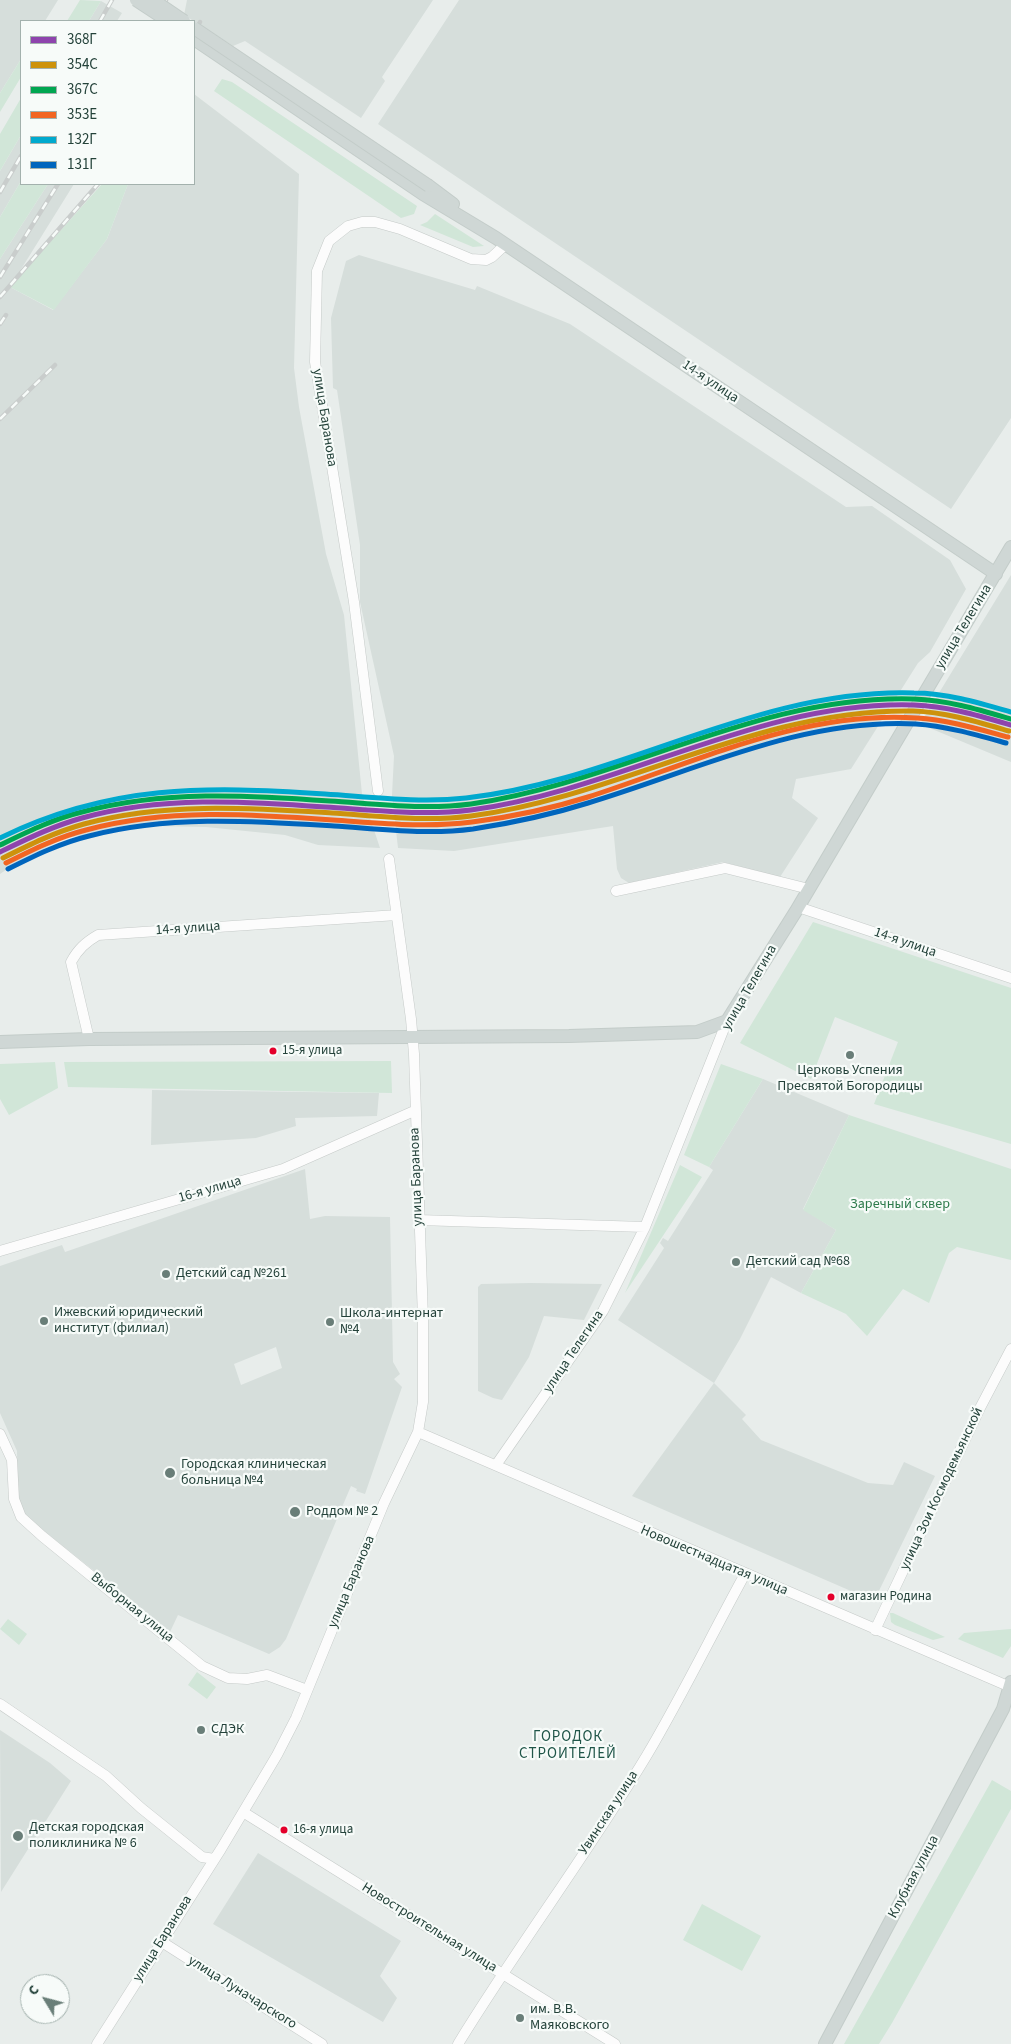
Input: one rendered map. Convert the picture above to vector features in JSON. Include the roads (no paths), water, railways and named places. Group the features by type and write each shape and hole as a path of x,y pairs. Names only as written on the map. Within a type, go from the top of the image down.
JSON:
{"main road":[{"path":"136,0 166,20"},
{"path":"153,0 183,20"},
{"path":"195,29 426,190"},
{"path":"195,40 426,190"},
{"name":"14-я улица","path":"426,190 500,242 996,574"},
{"name":"улица Телегина","path":"727,1021 798,907 1011,547"},
{"path":"0,1042 89,1039 569,1036 697,1032 727,1021"},
{"name":"Клубная улица","path":"824,2044 1007,1705 1010,1685"}],"street":[{"name":"улица Баранова","path":"378,791 354,602 315,362 317,271 328,241 348,226 362,222 375,222 400,229 471,259 486,260 499,253 500,242"},
{"name":"улица Баранова","path":"97,2044 214,1859 277,1755 307,1690 384,1503 418,1432 423,1402 423,1347 413,1037 389,859"},
{"path":"616,891 725,868 809,888"},
{"name":"14-я улица","path":"798,907 1011,978"},
{"name":"14-я улица","path":"89,1039 71,962 82,946 98,935 396,915"},
{"name":"улица Телегина","path":"496,1465 603,1310 645,1227 727,1021"},
{"name":"16-я улица","path":"0,1251 283,1169 414,1111"},
{"path":"418,1220 645,1227"},
{"name":"улица Зои Космодемьянской","path":"875,1630 980,1408 1011,1349"},
{"name":"Новошестнадцатая улица","path":"418,1432 875,1630 1010,1685"},
{"name":"Выборная улица","path":"0,1434 12,1460 14,1499 21,1517 42,1536 202,1666 228,1678 247,1679 267,1675 307,1690"},
{"name":"Увинская улица","path":"458,2044 644,1759 745,1574"},
{"path":"0,1704 106,1776 141,1808 202,1857 214,1859"},
{"name":"Новостроительная улица","path":"242,1812 615,2044"},
{"name":"улица Луначарского","path":"162,1942 322,2044"}],"railway":[{"path":"101,20 112,0"},
{"path":"156,20 166,0"},
{"path":"195,31 200,22"},
{"path":"0,192 20,158"},
{"path":"0,277 57,185"},
{"path":"0,297 97,185"},
{"path":"0,324 6,315"},
{"path":"0,419 55,365"}],"place":[{"name":"15-я улица","path":"273,1051"},
{"name":"Церковь Успения Пресвятой Богородицы","path":"850,1055"},
{"name":"Детский сад №68","path":"736,1262"},
{"name":"Детский сад №261","path":"166,1274"},
{"name":"Ижевский юридический институт (филиал)","path":"44,1321"},
{"name":"Школа-интернат №4","path":"330,1322"},
{"name":"Городская клиническая больница №4","path":"170,1473"},
{"name":"Роддом № 2","path":"295,1512"},
{"name":"магазин Родина","path":"831,1597"},
{"name":"СДЭК","path":"201,1730"},
{"name":"16-я улица","path":"284,1830"},
{"name":"Детская городская поликлиника № 6","path":"18,1836"},
{"name":"им. В.В. Маяковского","path":"520,2018"}],"district":[{"name":"ГОРОДОК СТРОИТЕЛЕЙ","path":"568,1746"}],"park label":[{"name":"Заречный сквер","path":"900,1205"}]}
